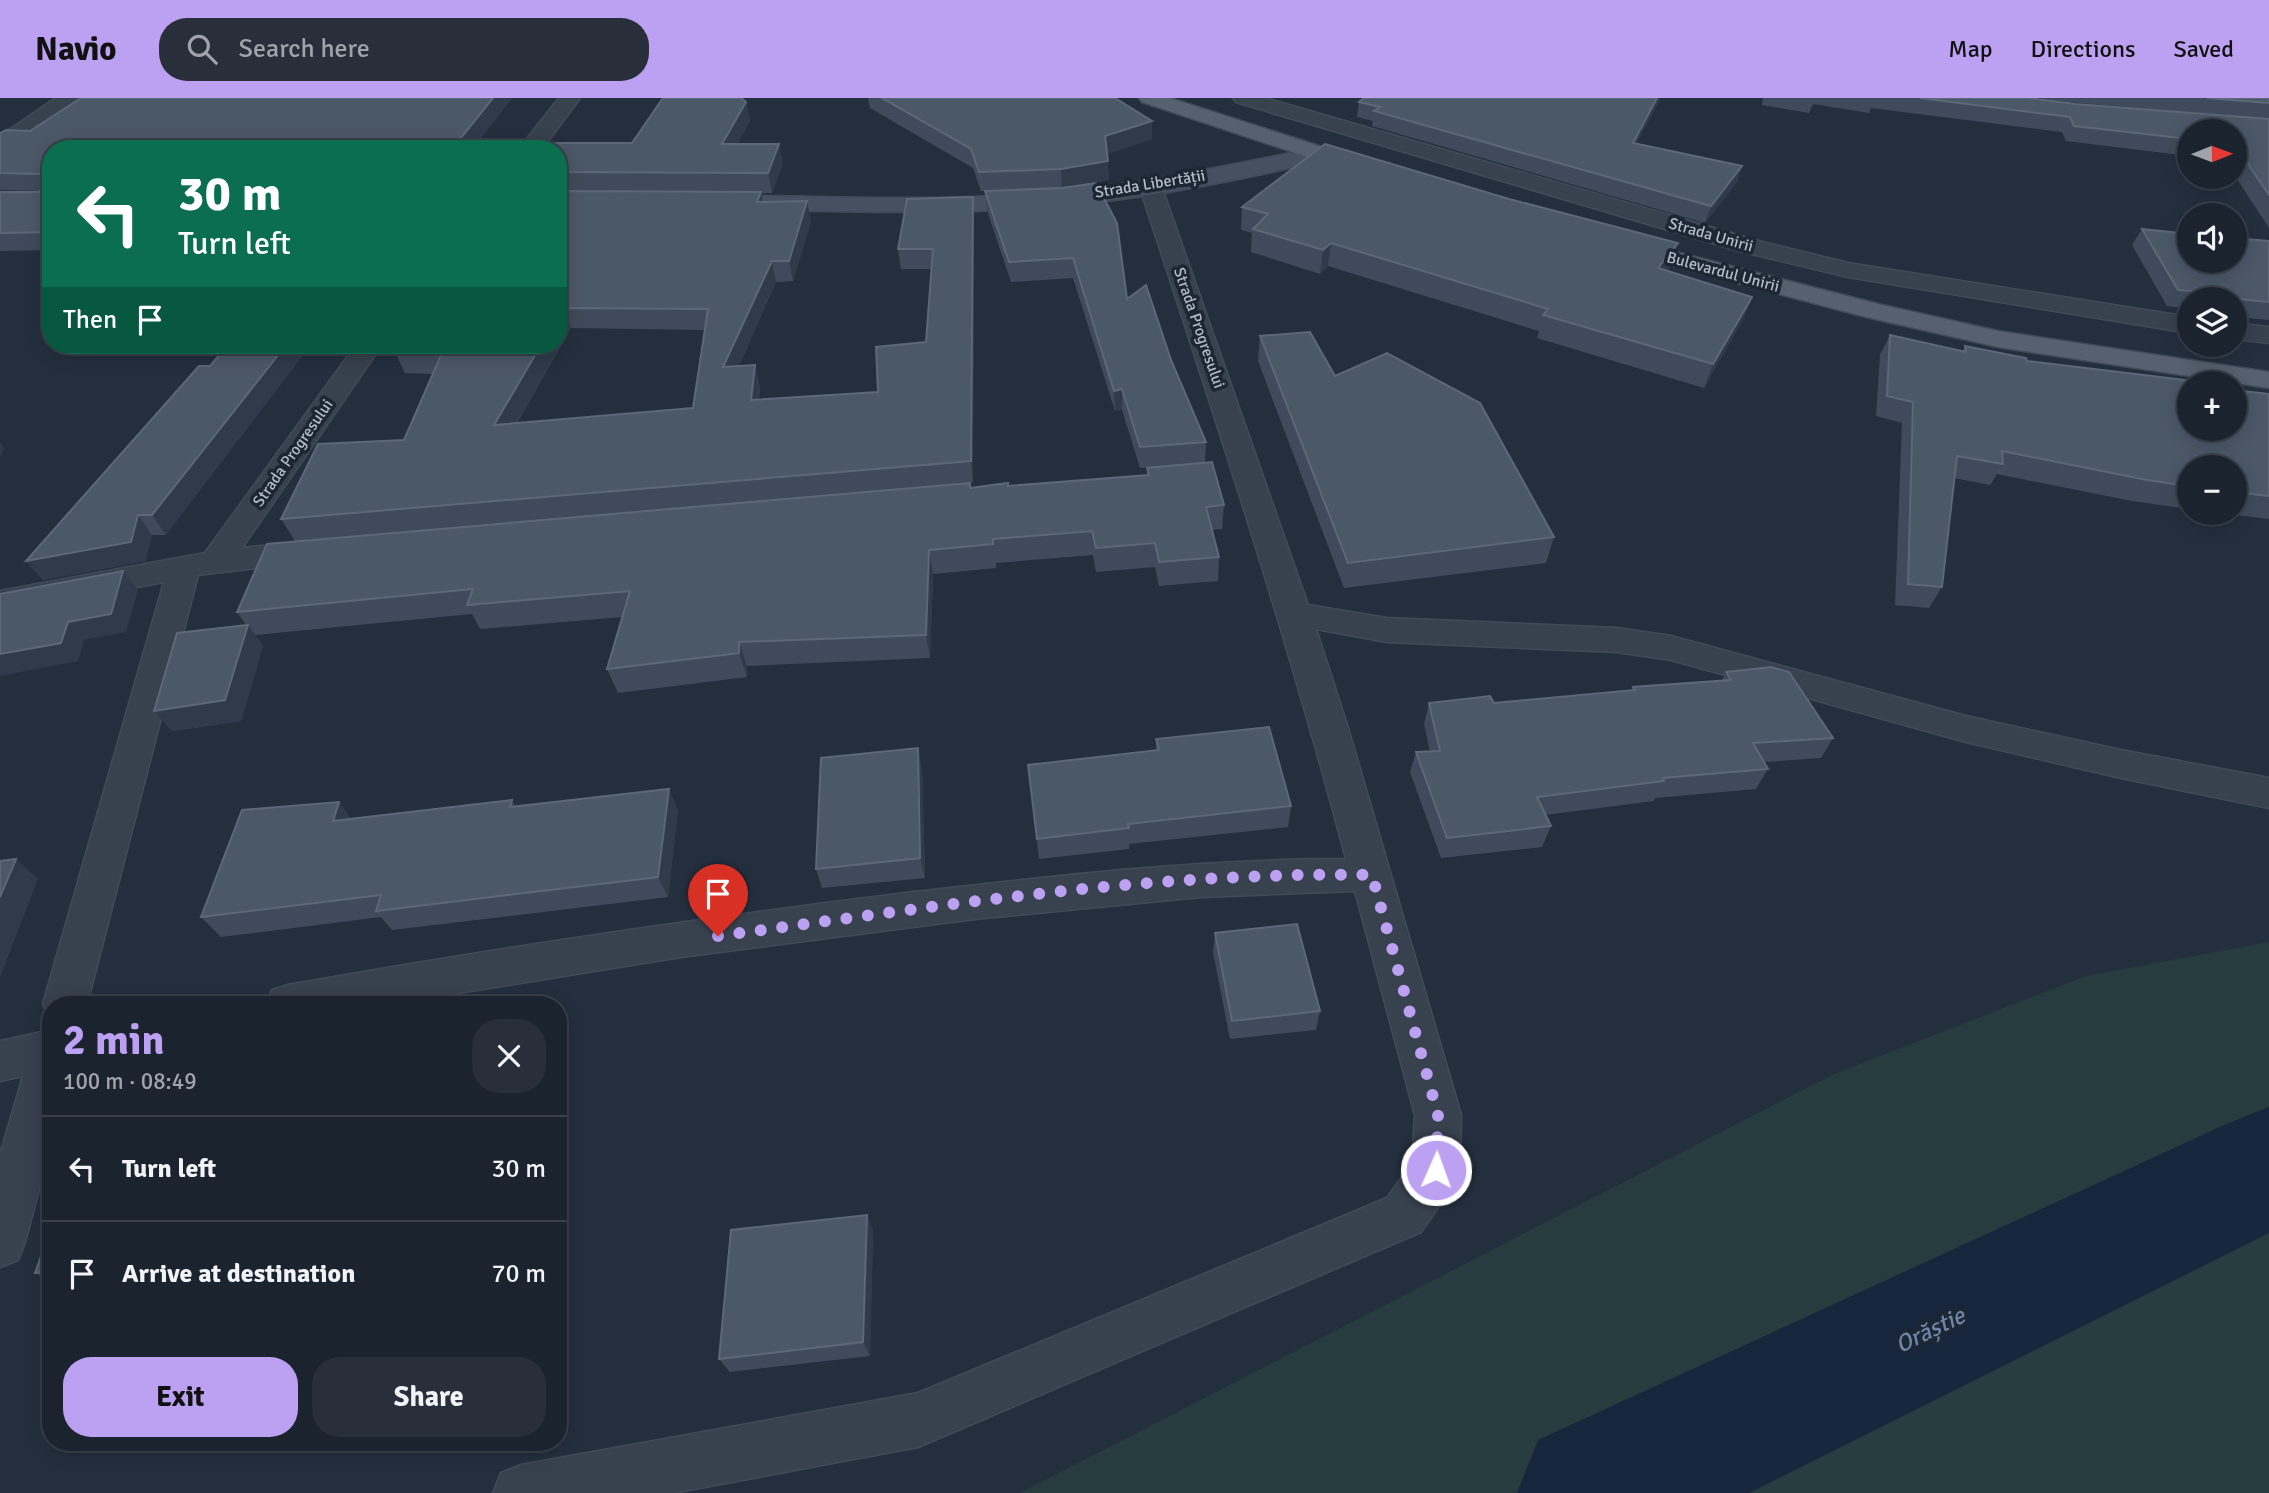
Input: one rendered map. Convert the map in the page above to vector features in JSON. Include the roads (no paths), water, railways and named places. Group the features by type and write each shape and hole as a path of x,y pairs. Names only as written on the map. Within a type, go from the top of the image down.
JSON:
{"main road":[{"path":"1149,98 1384,174"},
{"name":"Bulevardul Unirii","path":"1602,239 1875,312 1998,339 2269,380"}],"street":[{"path":"0,146 70,98"},
{"path":"537,140 570,98"},
{"name":"Strada Unirii","path":"1244,98 1694,231 1848,270 2177,323"},
{"name":"Strada Libertății","path":"728,203 978,202 1062,198 1150,186 1320,154"},
{"name":"Strada Progresului","path":"521,1493 918,1420 1404,1215 1436,1170 1438,1115 1372,875 1294,614 1234,472 1150,186"},
{"path":"2247,332 2269,335"},
{"name":"Strada Progresului","path":"200,564 362,354"},
{"path":"0,601 200,564 347,548"},
{"path":"67,996 200,564"},
{"path":"1294,614 1387,630 1603,639 1671,648 1966,729 2120,764 2269,793"},
{"path":"334,996 554,958 1038,893 1225,877 1372,875"},
{"path":"0,1061 42,1052"},
{"path":"0,1242 42,1090"}],"waterway":[{"name":"Orăștie","path":"1591,1493 2269,1168"}]}
